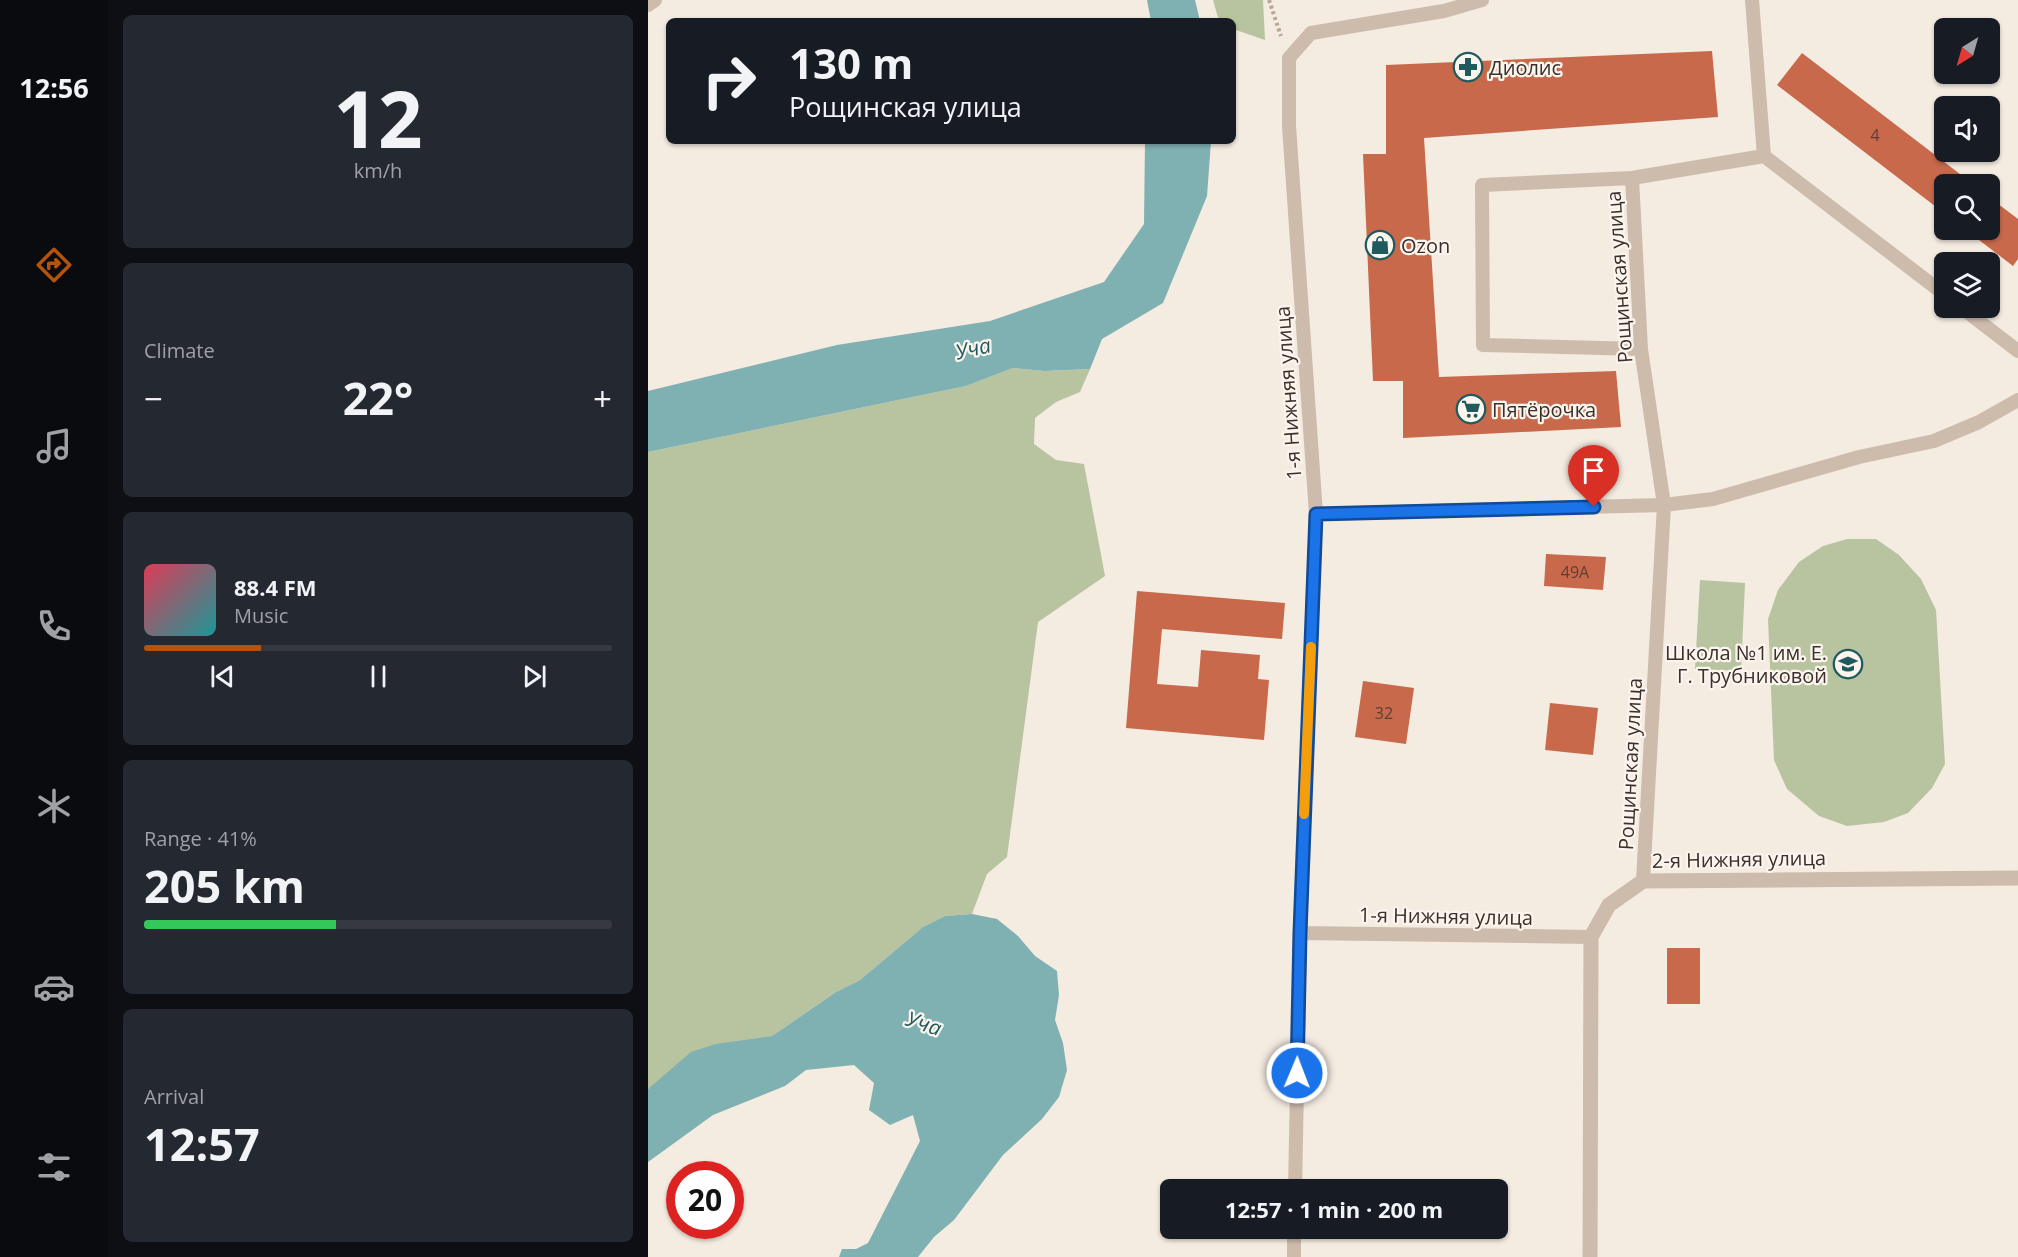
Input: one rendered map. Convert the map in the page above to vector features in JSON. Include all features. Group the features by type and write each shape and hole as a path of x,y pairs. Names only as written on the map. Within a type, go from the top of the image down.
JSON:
{"street":[{"name":"2-я Нижняя улица","path":"1590,1257 1591,937 1609,905 1643,881 2018,878"}],"lane":[{"path":"648,5 655,0"},
{"path":"1289,58 1311,33 1444,11 1482,0"},
{"path":"1752,0 1764,156 1934,286"},
{"name":"1-я Нижняя улица","path":"1289,58 1288,126 1316,514 1300,933 1295,1179"},
{"name":"Рощинская улица","path":"1643,881 1664,506 1641,350 1632,178 1764,156"},
{"path":"1632,178 1482,185 1483,345 1641,350"},
{"path":"1975,318 2018,351"},
{"path":"1316,514 1664,506 1713,499 1859,457 1934,441 1979,422 2018,400"},
{"name":"1-я Нижняя улица","path":"1300,933 1591,937"},
{"path":"1294,1239 1294,1257"}],"path":[{"path":"1269,0 1289,58"}],"green space":[{"path":"1213,0 1263,0 1265,40 1236,30 1236,18 1218,18"},
{"path":"1013,368 1044,371 1090,369 1080,392 1056,402 1035,418 1034,444 1056,460 1084,464 1105,576 1038,622 1007,857 987,874 972,914 945,916 923,927 860,980 836,992 772,1036 745,1042 648,1089 648,452 966,386"},
{"path":"1847,539 1876,539 1899,555 1921,579 1936,610 1945,764 1932,788 1908,813 1884,822 1847,826 1819,816 1787,789 1774,760 1768,619 1778,590 1799,562 1823,546"},
{"path":"1700,580 1745,583 1741,671 1695,669"}],"water":[{"path":"1147,0 1195,0 1199,18 1150,18"},
{"name":"Уча","path":"1145,144 1211,144 1207,196 1163,303 1102,339 1090,369 1044,371 1013,368 966,386 648,452 648,391 837,345 990,321 1104,282 1144,224"},
{"name":"Уча","path":"972,914 997,919 1018,936 1035,956 1057,971 1059,995 1055,1020 1063,1043 1067,1070 1059,1097 1042,1119 1003,1155 954,1220 934,1237 918,1257 839,1257 842,1249 856,1249 868,1243 920,1141 913,1115 890,1125 869,1110 874,1083 854,1065 806,1070 785,1086 713,1115 648,1162 648,1089 691,1052 716,1044 772,1036 836,992 860,980 923,927 945,916"}],"building":[{"path":"1712,51 1718,117 1424,138 1439,377 1616,371 1621,427 1403,438 1403,381 1373,381 1363,154 1386,154 1386,65"},
{"path":"1802,53 1934,154 1934,162 1944,162 1960,174 1934,174 1934,205 1777,85"},
{"path":"2000,205 2018,219 2018,259 2013,266 2000,256 2000,252 1995,252 1979,240 2000,240"},
{"path":"1546,554 1606,557 1603,590 1544,586"},
{"path":"1137,591 1285,603 1282,639 1162,629 1157,684 1198,687 1201,650 1260,655 1258,679 1269,680 1264,740 1126,728"},
{"path":"1363,681 1414,688 1406,744 1355,737"},
{"path":"1550,703 1598,708 1593,755 1545,750"},
{"path":"1667,948 1700,948 1700,1004 1667,1004"}],"slow traffic":[{"path":"1304,814 1311,647"}],"place":[{"name":"Диолис","path":"1468,67"},
{"name":"Ozon","path":"1380,245"},
{"name":"Пятёрочка","path":"1471,409"},
{"name":"Школа №1 им. Е. Г. Трубниковой","path":"1848,664"}],"route":[{"path":"1297,1073 1316,514 1594,507"}]}
